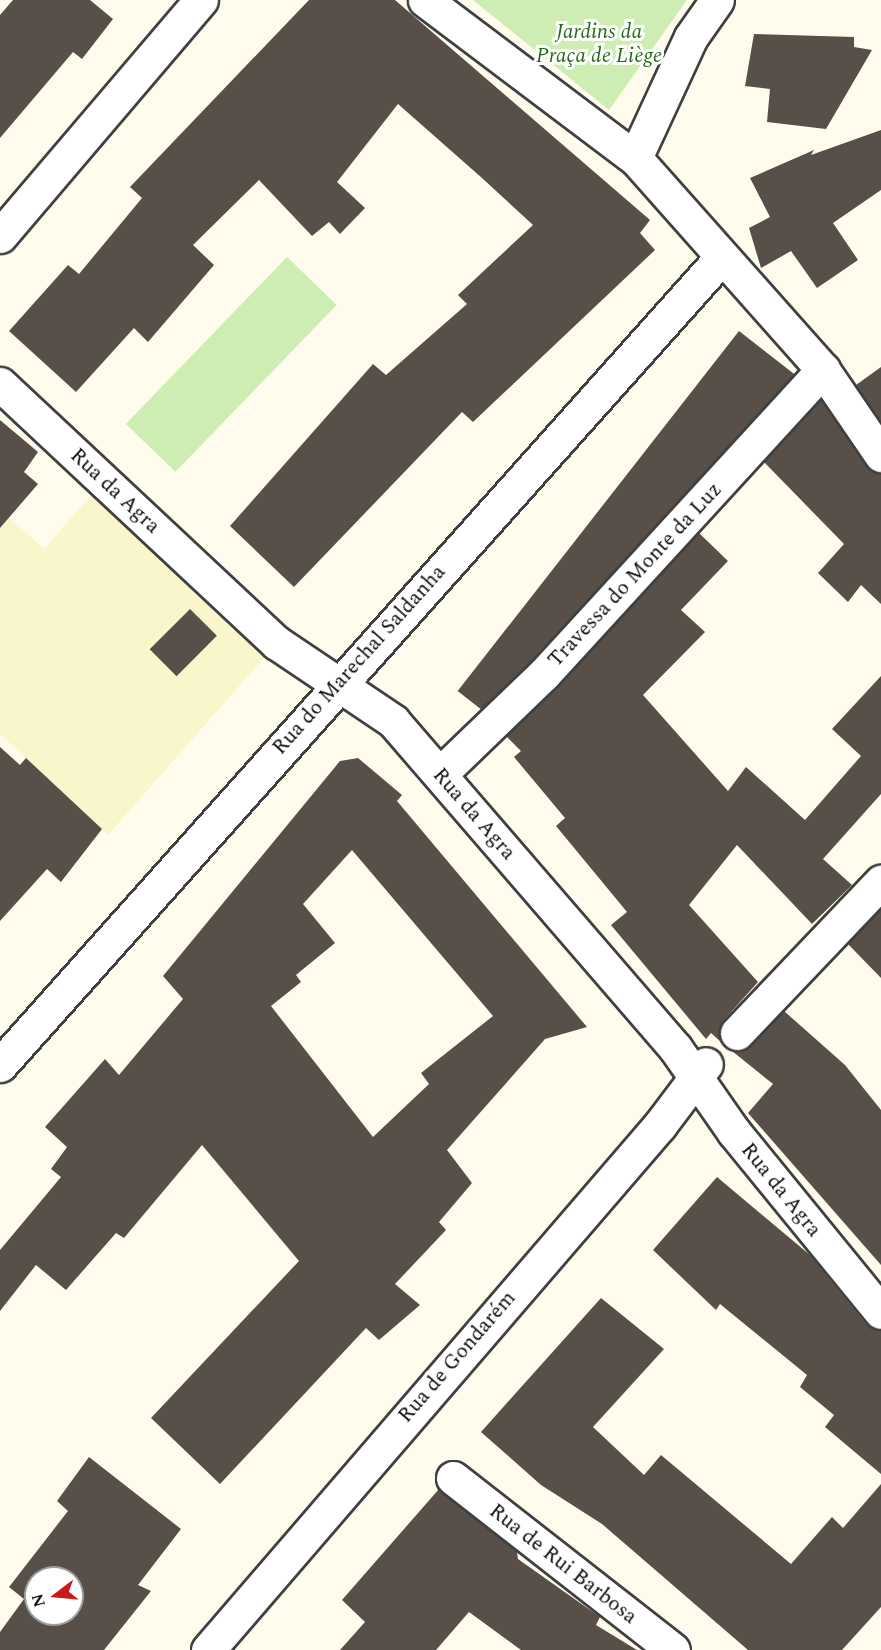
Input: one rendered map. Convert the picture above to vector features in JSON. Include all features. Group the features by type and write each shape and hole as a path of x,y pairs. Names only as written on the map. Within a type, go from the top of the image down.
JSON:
{"street":[{"path":"0,236 201,0"},
{"path":"425,0 634,158 823,370 881,455"},
{"path":"634,158 691,36 717,0"},
{"name":"Rua do Marechal Saldanha","path":"0,1065 339,681 721,258"},
{"name":"Travessa do Monte da Luz","path":"440,774 544,674 823,370"},
{"name":"Rua da Agra","path":"0,384 277,643 339,681 393,721 671,1043 700,1071 881,1312"},
{"path":"740,1030 881,882"},
{"name":"Rua de Gondarém","path":"208,1650 660,1125 700,1071"},
{"name":"Rua de Rui Barbosa","path":"453,1478 673,1650"}],"shaded area":[{"path":"104,480 277,643 108,835 0,734 0,509 44,549"}],"green space":[{"name":"Jardins da Praça de Liège","path":"473,0 687,0 609,110"},
{"path":"287,257 337,305 175,472 126,424"}],"building":[{"path":"13,0 90,0 113,19 82,59 73,52 0,138 0,15"},
{"path":"309,0 395,0 650,220 640,233 655,250 473,422 462,412 294,587 230,526 373,364 386,375 467,304 458,295 533,225 482,178 398,104 337,182 365,208 340,234 329,222 312,236 259,180 193,245 214,265 148,342 134,328 76,392 9,331 68,265 79,274 142,198 130,187"},
{"path":"754,34 854,37 854,47 872,50 826,129 767,122 770,89 745,86"},
{"path":"881,130 881,190 833,223 858,260 817,288 791,251 761,268 749,228 770,217 750,178 814,150 811,155"},
{"path":"739,331 794,374 513,734 458,691"},
{"path":"881,367 881,422 856,385"},
{"path":"821,400 866,466 881,474 881,604 861,585 848,602 818,573 844,544 764,462"},
{"path":"0,420 38,452 24,472 38,484 0,528"},
{"path":"699,533 728,561 681,610 705,632 643,695 728,791 746,767 805,820 861,756 832,729 881,676 881,794 823,859 852,885 812,924 737,845 689,905 758,982 723,1021 721,1042 711,1033 706,1039 611,925 627,912 556,826 565,818 514,757 521,751 506,736"},
{"path":"190,609 217,636 177,676 150,649"},
{"path":"0,747 20,765 26,758 102,829 61,882 47,869 0,921"},
{"path":"358,758 402,795 397,801 587,1027 545,1039 447,1150 472,1183 439,1222 446,1230 395,1284 420,1305 379,1340 366,1328 220,1484 151,1418 299,1261 202,1145 124,1238 116,1233 66,1290 36,1265 0,1311 0,1250 61,1177 51,1169 67,1147 45,1127 105,1059 119,1075 183,999 163,976 340,761","holes":["352,850 493,1016 421,1073 429,1084 373,1137 271,1006 301,982 296,975 335,943 303,904"]},
{"path":"881,911 881,978 848,944"},
{"path":"784,1011 845,1065 881,1110 881,1265 748,1113 773,1084 732,1051 750,1046"},
{"path":"717,1177 810,1255 866,1324 881,1330 881,1474 825,1427 834,1415 800,1387 807,1375 720,1304 716,1310 653,1250"},
{"path":"601,1298 664,1349 593,1427 644,1475 661,1455 791,1564 832,1517 843,1528 881,1484 881,1607 842,1650 748,1650 602,1524 541,1485 481,1432"},
{"path":"89,1457 181,1529 138,1585 151,1591 104,1650 0,1650 0,1632 24,1599 24,1626 84,1626 84,1566 25,1566 68,1511 57,1501"},
{"path":"439,1489 517,1552 518,1559 600,1617 596,1625 637,1650 521,1650 469,1612 436,1650 340,1650 365,1622 342,1600"},
{"path":"24,1568 24,1599 9,1587"}]}
